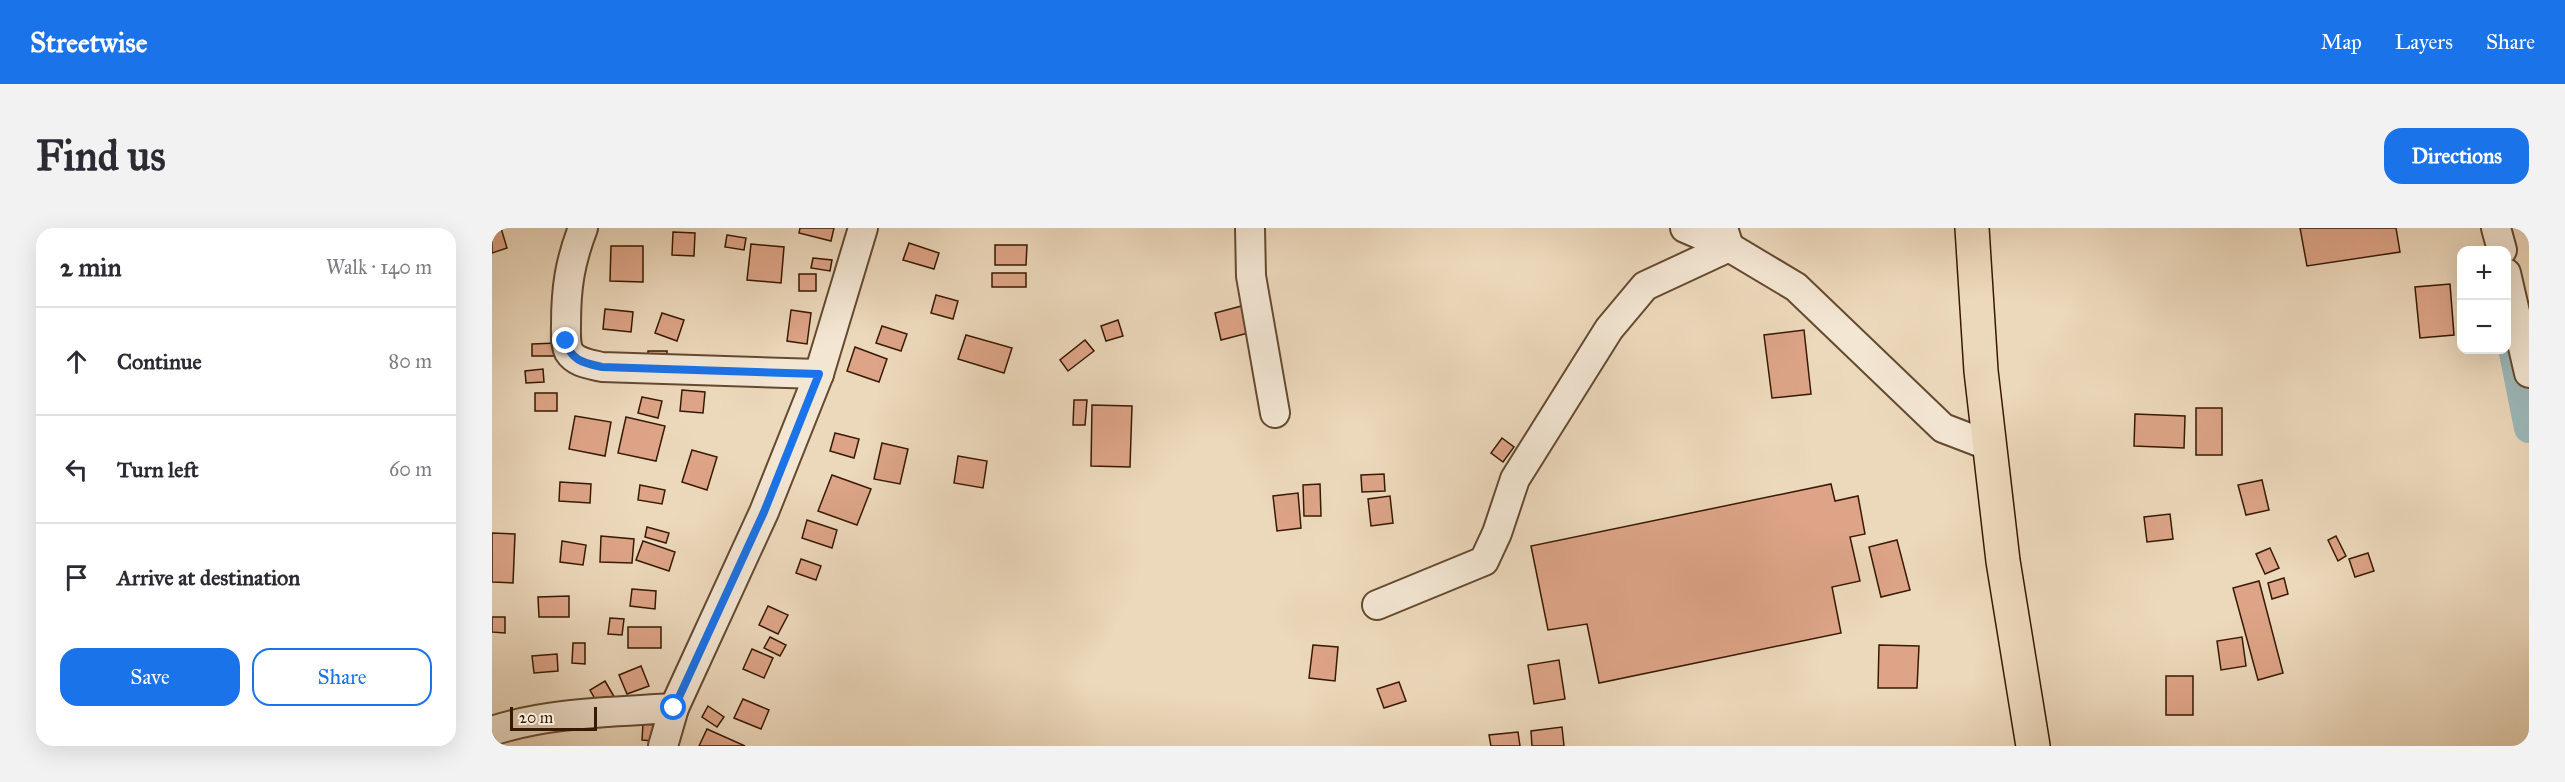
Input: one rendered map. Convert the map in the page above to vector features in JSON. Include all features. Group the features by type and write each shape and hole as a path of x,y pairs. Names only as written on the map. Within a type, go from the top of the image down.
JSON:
{"main road":[{"path":"1972,228 1981,371 2003,561 2033,746"}],"street":[{"path":"584,228 571,261 566,294 566,341 569,352 581,363 612,367 819,374"},
{"path":"663,746 674,708 764,512 819,374 863,228"},
{"path":"1250,228 1251,276 1275,413"},
{"path":"1685,228 1726,237 1796,287 1943,428 1990,446"},
{"path":"2496,228 2501,246"},
{"path":"1377,605 1484,561 1497,533 1515,479 1609,329 1645,286 1726,237"},
{"path":"2511,295 2529,373"},
{"path":"492,731 510,725 577,715 674,708"}],"building":[{"path":"501,228 507,248 492,253 492,231"},
{"path":"800,228 834,228 831,241 799,233"},
{"path":"2300,228 2396,228 2400,252 2307,266"},
{"path":"673,232 695,233 694,256 672,255"},
{"path":"727,235 746,238 744,250 725,247"},
{"path":"909,243 939,253 934,269 903,260"},
{"path":"751,244 784,247 781,283 747,280"},
{"path":"995,245 1027,245 1026,265 995,265"},
{"path":"611,246 643,246 643,282 610,281"},
{"path":"813,258 832,260 830,271 811,268"},
{"path":"992,273 1026,273 1026,287 992,287"},
{"path":"799,274 816,274 816,291 799,291"},
{"path":"2450,284 2454,335 2420,338 2415,287"},
{"path":"936,295 958,301 953,319 931,313"},
{"path":"1249,304 1256,331 1221,340 1215,313"},
{"path":"605,309 633,312 631,332 603,329"},
{"path":"791,310 811,313 807,344 787,341"},
{"path":"662,313 684,320 677,341 655,333"},
{"path":"1118,320 1123,336 1106,341 1101,326"},
{"path":"882,326 907,334 901,351 876,343"},
{"path":"1804,330 1811,394 1772,398 1764,335"},
{"path":"966,335 1012,348 1004,373 958,359"},
{"path":"1085,340 1094,351 1068,371 1060,360"},
{"path":"557,343 558,356 532,356 532,344"},
{"path":"855,347 887,359 879,382 847,371"},
{"path":"648,351 667,351 667,364 648,364"},
{"path":"543,369 544,382 526,383 525,371"},
{"path":"682,390 705,392 703,413 680,411"},
{"path":"535,393 557,393 557,411 535,411"},
{"path":"642,397 662,401 658,418 638,413"},
{"path":"1074,400 1087,400 1085,425 1073,425"},
{"path":"1092,405 1132,406 1130,467 1091,466"},
{"path":"2196,408 2222,408 2222,455 2196,455"},
{"path":"2135,414 2185,416 2184,448 2134,446"},
{"path":"575,416 611,422 605,456 569,449"},
{"path":"626,417 665,426 656,461 618,453"},
{"path":"835,433 859,439 854,458 830,451"},
{"path":"1502,438 1514,447 1503,462 1491,453"},
{"path":"882,443 908,449 900,484 874,479"},
{"path":"692,450 717,457 707,490 682,482"},
{"path":"958,456 987,461 983,488 954,483"},
{"path":"1384,474 1385,491 1362,492 1361,475"},
{"path":"832,475 871,489 857,525 818,511"},
{"path":"2262,480 2269,510 2246,515 2238,485"},
{"path":"560,482 591,484 590,503 559,501"},
{"path":"1320,484 1321,516 1304,516 1303,485"},
{"path":"1831,484 1835,501 1858,496 1865,534 1850,537 1860,581 1832,587 1841,633 1599,683 1587,624 1548,630 1531,546"},
{"path":"640,485 665,490 662,504 638,500"},
{"path":"1298,493 1301,528 1277,531 1273,496"},
{"path":"1390,496 1393,523 1371,526 1368,499"},
{"path":"2170,514 2173,539 2147,542 2144,517"},
{"path":"807,520 837,530 832,548 802,538"},
{"path":"647,527 669,533 666,543 645,537"},
{"path":"492,533 515,534 513,583 492,582"},
{"path":"601,536 634,539 632,563 600,562"},
{"path":"2336,536 2346,556 2338,561 2328,540"},
{"path":"1897,540 1910,590 1881,597 1869,547"},
{"path":"562,541 586,545 583,565 560,562"},
{"path":"643,541 675,552 669,571 636,560"},
{"path":"2270,548 2279,568 2265,574 2256,554"},
{"path":"2368,553 2374,571 2355,577 2349,559"},
{"path":"801,559 821,566 816,580 796,573"},
{"path":"2284,578 2288,594 2272,599 2268,583"},
{"path":"2259,581 2283,673 2258,680 2233,588"},
{"path":"632,589 656,591 655,609 630,606"},
{"path":"569,596 569,617 539,617 538,597"},
{"path":"768,606 788,615 778,634 759,625"},
{"path":"492,617 505,617 505,633 492,632"},
{"path":"610,618 624,619 622,635 608,634"},
{"path":"628,627 661,627 661,648 628,648"},
{"path":"770,637 786,645 780,656 764,648"},
{"path":"2242,637 2246,666 2221,670 2217,641"},
{"path":"573,643 585,643 585,664 572,663"},
{"path":"1313,645 1338,647 1335,681 1309,678"},
{"path":"1879,645 1919,646 1917,688 1878,688"},
{"path":"752,649 773,658 764,678 743,669"},
{"path":"557,654 558,671 534,673 532,656"},
{"path":"1559,660 1565,699 1534,704 1528,665"},
{"path":"641,666 649,686 627,694 619,675"},
{"path":"2166,676 2193,676 2193,715 2166,715"},
{"path":"605,681 616,700 600,708 590,690"},
{"path":"1399,682 1406,701 1384,708 1377,689"},
{"path":"743,699 769,710 761,729 734,718"},
{"path":"708,706 724,717 717,727 702,717"},
{"path":"643,724 655,725 654,741 642,740"},
{"path":"1562,727 1564,746 1532,746 1531,731"},
{"path":"707,729 745,746 699,746"},
{"path":"1518,732 1520,746 1491,746 1489,735"}],"waterway":[{"path":"2512,343 2529,428"}],"route":[{"path":"566,341 569,352 581,363 602,367 819,374 764,512 674,708"}]}
